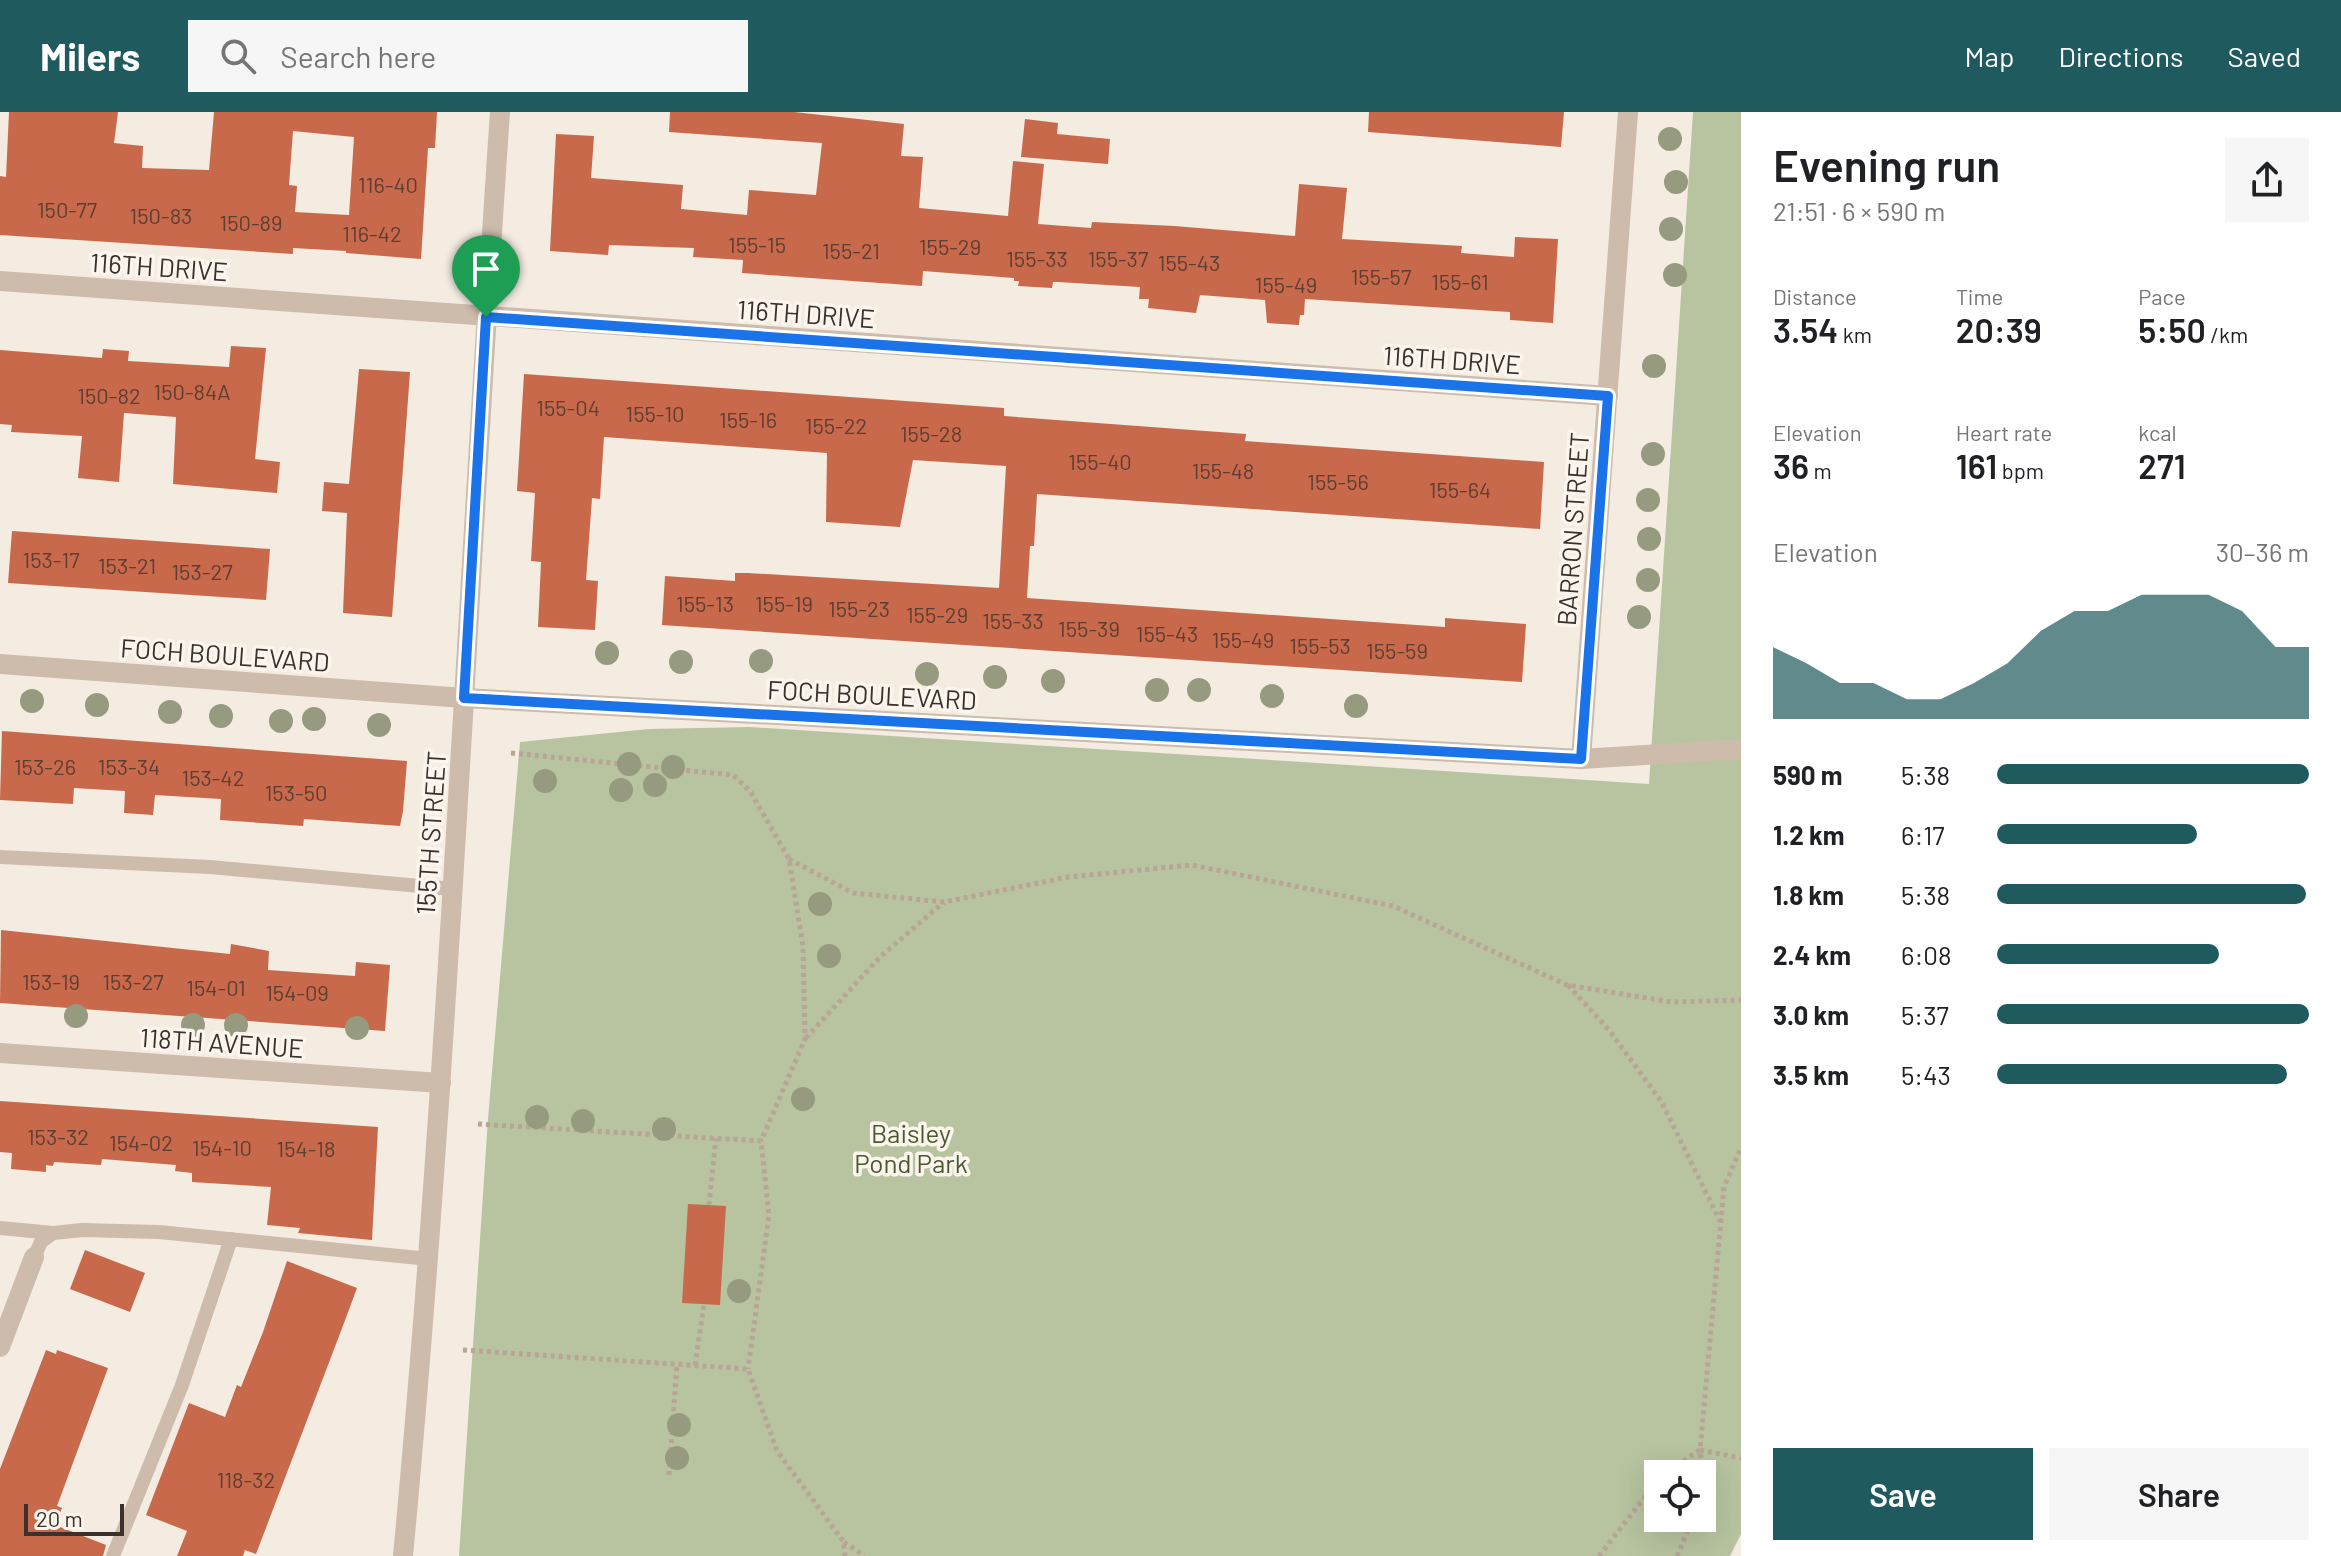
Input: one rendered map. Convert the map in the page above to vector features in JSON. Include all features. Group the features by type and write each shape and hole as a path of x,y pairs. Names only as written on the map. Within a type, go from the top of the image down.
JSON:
{"street":[{"name":"155TH STREET","path":"403,1556 441,1083 500,112"},
{"name":"BARRON STREET","path":"1581,759 1628,112"},
{"name":"116TH DRIVE","path":"0,281 1608,396"},
{"name":"FOCH BOULEVARD","path":"0,664 464,698 1581,759 1741,749"},
{"name":"118TH AVENUE","path":"0,1053 441,1083"},
{"path":"0,1347 34,1257"}],"lane":[{"path":"0,857 210,867 453,889"},
{"path":"0,1228 53,1233 159,1232 429,1259"},
{"path":"34,1257 41,1242 53,1233"},
{"path":"113,1556 182,1385 231,1239"}],"path":[{"path":"511,753 733,775 750,791 789,859 803,946 805,1039"},
{"path":"789,859 853,893 944,902 1068,877 1192,865 1393,906 1567,985 1672,1002 1741,1000"},
{"path":"864,1556 843,1541 777,1451 748,1369 769,1215 761,1141 805,1039 880,957 944,902"},
{"path":"1567,985 1609,1030 1661,1101 1722,1224"},
{"path":"478,1124 761,1141"},
{"path":"709,1205 716,1138"},
{"path":"1701,1460 1724,1187 1741,1148"},
{"path":"695,1365 704,1304"},
{"path":"463,1350 748,1369"},
{"path":"669,1475 677,1364"},
{"path":"1685,1460 1700,1450 1741,1458"},
{"path":"1599,1556 1644,1498"},
{"path":"1677,1556 1687,1532"},
{"path":"843,1541 845,1556"}],"green space":[{"name":"Baisley Pond Park","path":"1693,112 1741,112 1741,1534 1730,1556 459,1556 488,1119 520,742 649,729 749,727 1649,784"}],"building":[{"path":"9,112 118,112 114,143 143,146 142,168 209,170 214,112 437,112 435,148 428,148 421,259 346,251 293,248 293,254 0,235 0,176 6,177","holes":["293,131 354,137 349,215 295,212 297,186 289,185"]},
{"path":"670,112 794,112 904,124 901,156 923,157 919,208 1008,216 1013,161 1044,164 1038,224 1091,228 1092,222 1295,236 1299,184 1347,188 1342,239 1462,246 1461,253 1514,257 1515,237 1558,239 1553,323 1510,320 1510,312 1305,299 1304,315 1300,315 1299,325 1267,323 1265,300 1200,295 1196,313 1148,308 1149,299 1139,299 1140,287 1058,282 1053,282 1052,288 1018,286 1019,281 1014,281 1014,278 923,271 922,286 742,273 743,260 693,257 694,248 609,245 608,255 550,251 556,134 594,136 591,178 683,185 681,209 747,215 749,190 816,195 822,143 669,132"},
{"path":"1369,112 1564,112 1561,147 1368,132"},
{"path":"1025,119 1058,123 1057,134 1110,139 1108,164 1021,157"},
{"path":"231,346 266,348 255,459 280,462 277,493 173,484 176,417 124,413 119,482 78,478 82,436 11,432 12,425 0,424 0,350 102,358 103,349 129,351 128,361 229,367"},
{"path":"359,369 410,372 392,617 343,613 347,513 322,511 324,482 349,484"},
{"path":"524,374 1004,408 1004,416 1246,434 1245,441 1544,462 1540,529 1037,494 1034,546 1030,546 1027,598 1445,627 1445,618 1526,624 1522,682 662,625 665,576 735,581 735,573 748,573 999,588 1006,466 913,460 900,527 826,522 827,453 604,437 600,499 592,498 586,580 598,581 595,630 538,627 541,562 531,561 535,493 517,491"},
{"path":"12,531 270,549 266,600 8,583"},
{"path":"2,731 407,761 400,826 304,819 303,826 220,820 221,799 155,795 153,815 124,813 125,791 74,788 73,804 0,800"},
{"path":"1,930 230,954 231,944 269,951 268,970 355,976 356,962 390,965 385,1031 0,1003"},
{"path":"0,1101 378,1127 372,1240 298,1233 300,1228 267,1225 271,1187 192,1182 192,1173 175,1171 176,1165 102,1159 101,1165 54,1162 53,1166 46,1165 46,1172 11,1169 12,1153 0,1152"},
{"path":"688,1204 726,1206 720,1305 682,1303"},
{"path":"85,1250 145,1273 130,1312 70,1289"},
{"path":"287,1261 357,1288 344,1323 256,1554 245,1550 243,1556 177,1556 187,1531 146,1515 189,1403 225,1417 263,1332"},
{"path":"46,1350 56,1354 57,1350 108,1368 57,1506 62,1508 55,1525 106,1545 103,1556 0,1556 0,1469"}],"route":[{"path":"486,317 1608,396 1581,759 464,698 486,317"}]}
